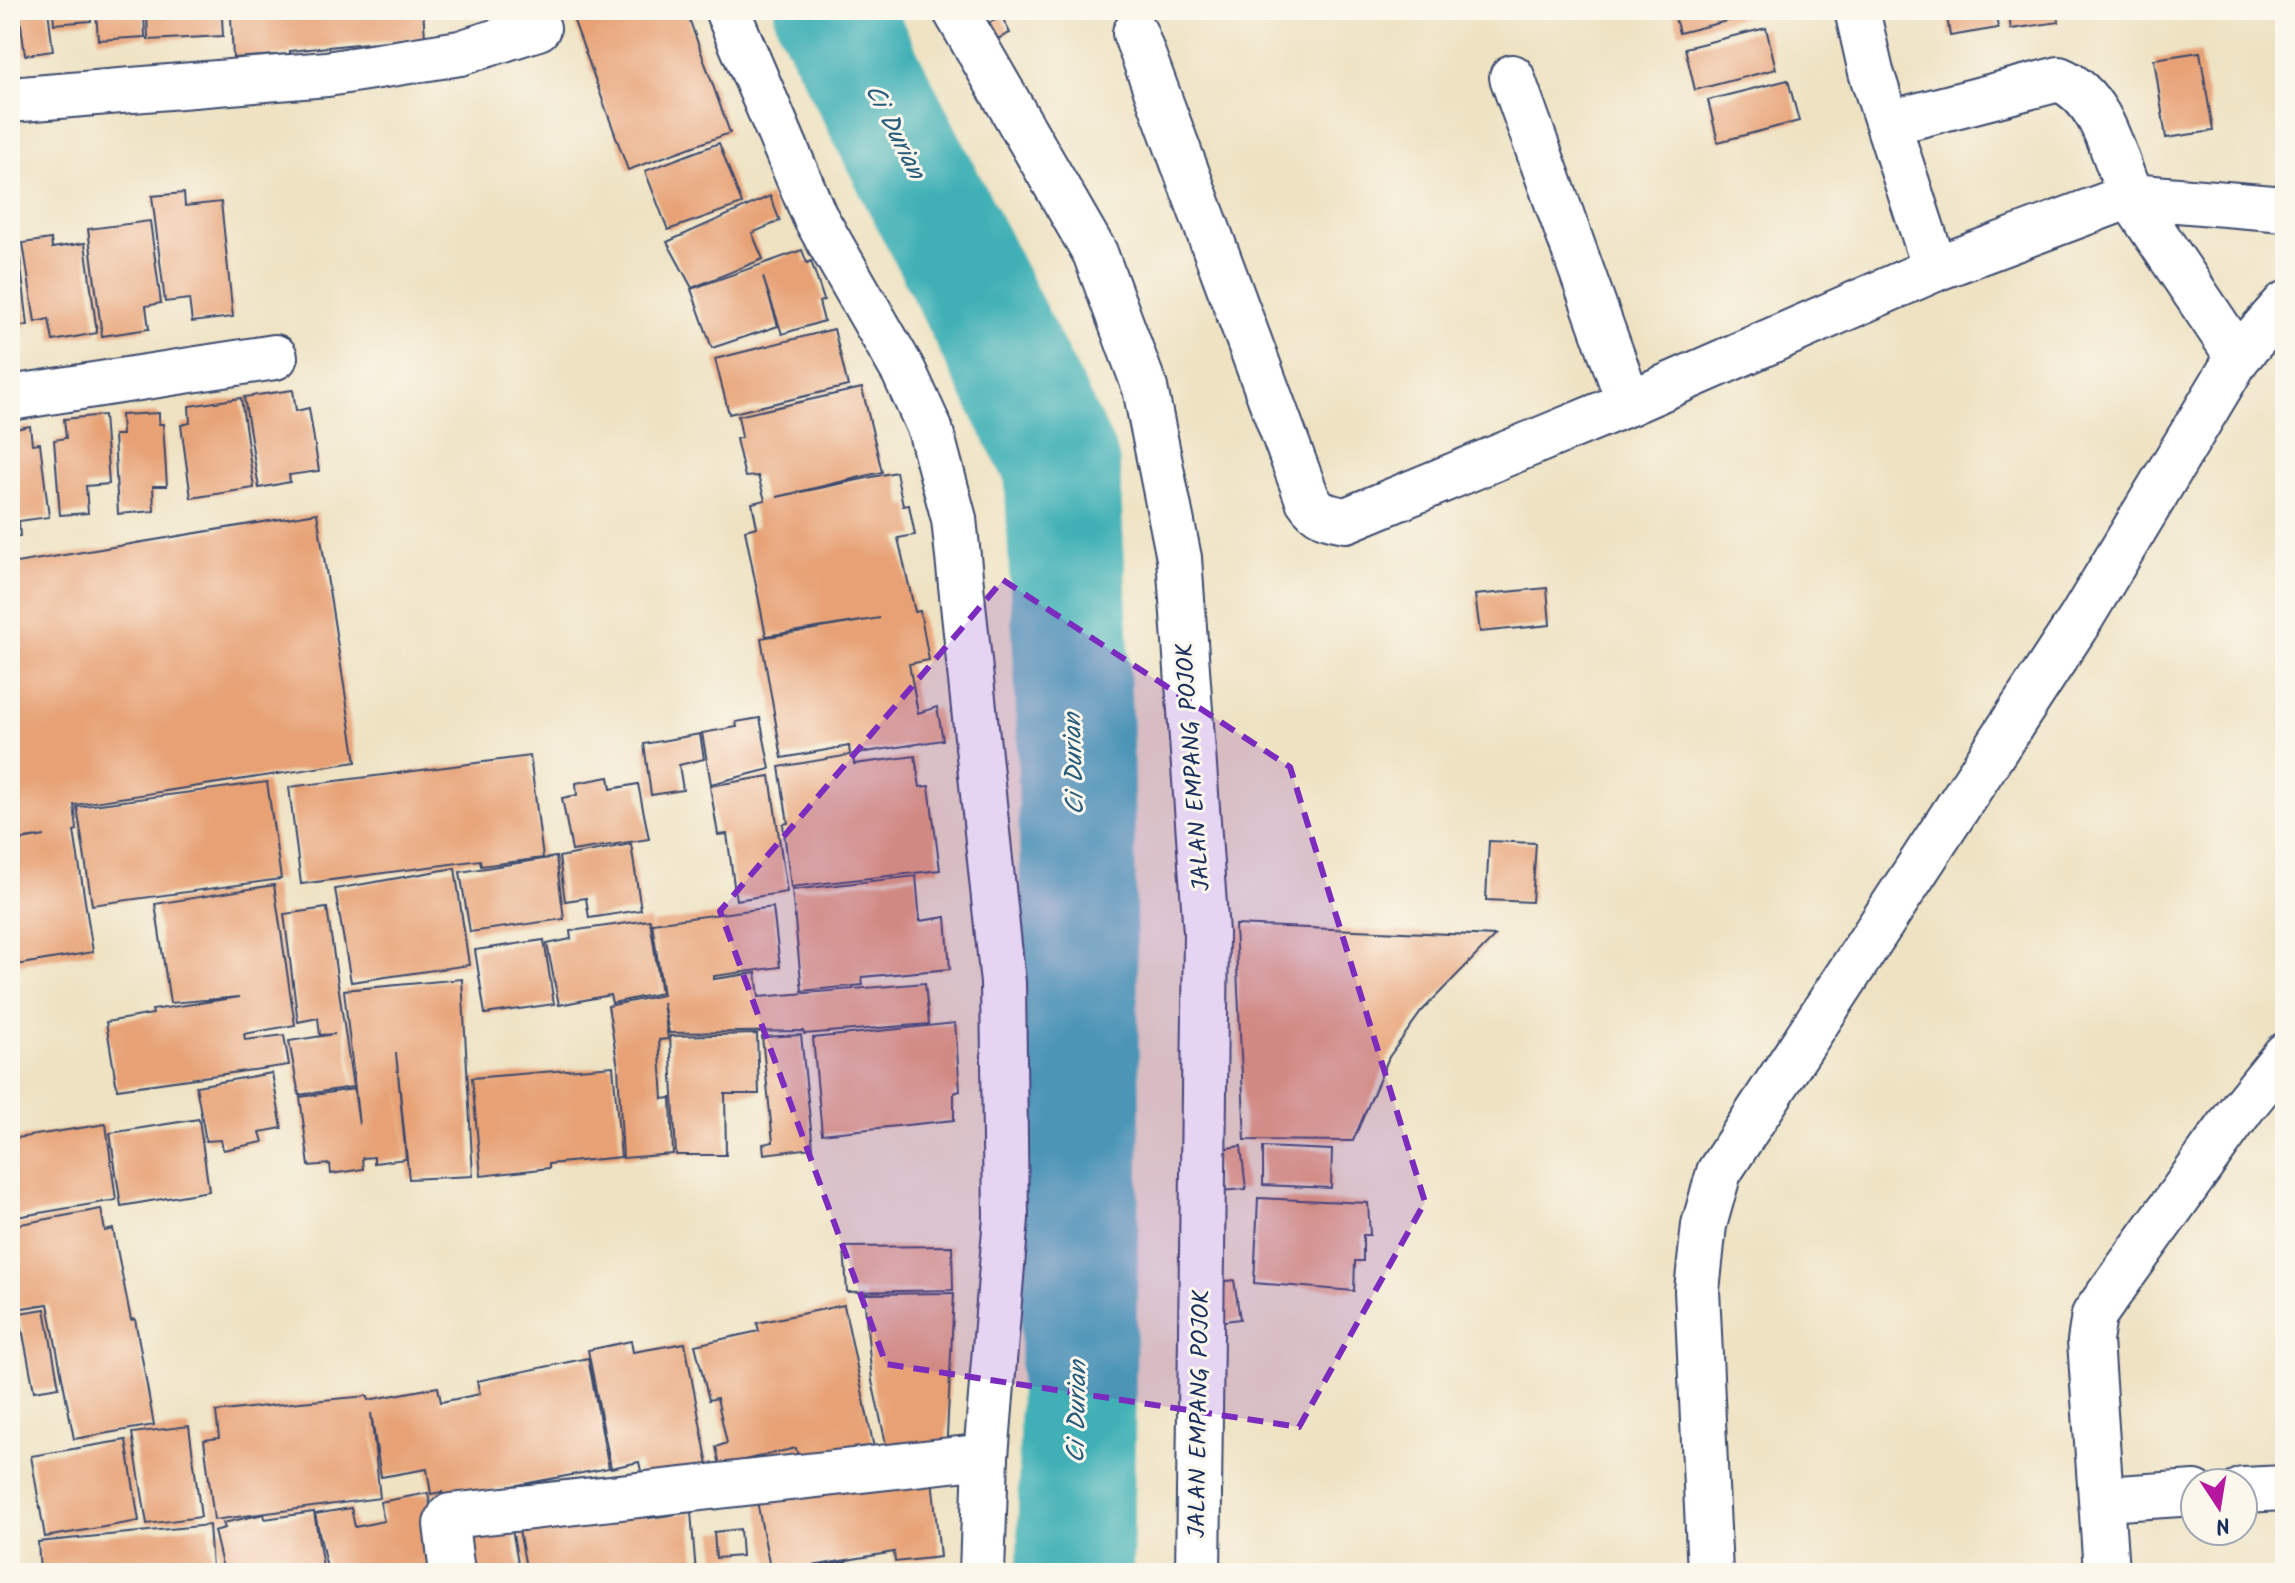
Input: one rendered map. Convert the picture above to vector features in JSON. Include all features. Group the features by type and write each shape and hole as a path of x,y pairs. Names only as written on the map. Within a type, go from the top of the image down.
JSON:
{"street":[{"path":"727,10 815,217 904,372 930,429 954,519 1003,983 1006,1218 986,1456 982,1573"},
{"name":"JALAN EMPANG POJOK","path":"955,10 1095,253 1145,388 1179,558 1206,933 1198,1573"},
{"path":"1857,10 1871,72 1935,269"},
{"path":"10,100 327,74 460,53 538,28"},
{"path":"1135,33 1308,500 1316,512 1346,520 1629,403 1935,269 2130,196 2285,209"},
{"path":"1512,77 1629,403"},
{"path":"1889,123 2059,79 2077,86 2090,100 2130,196 2238,357"},
{"path":"1710,1573 1697,1290 1704,1225 1719,1172 2080,620 2238,357 2285,304"},
{"path":"10,398 275,357"},
{"path":"2106,1571 2090,1341 2094,1315 2264,1105 2285,1055"},
{"path":"452,1573 446,1524 450,1516 986,1456"},
{"path":"2259,1489 2285,1488"},
{"path":"2103,1499 2179,1494"}],"highlighted area":[{"path":"1003,580 1290,767 1425,1202 1299,1427 886,1364 720,911"}],"building":[{"path":"19,10 48,10 53,51 25,55"},
{"path":"53,10 90,10 91,21 54,24"},
{"path":"96,10 144,10 145,37 98,40"},
{"path":"147,10 423,10 425,37 233,58 231,17 222,17 223,36 148,40"},
{"path":"570,10 686,10 730,133 628,170"},
{"path":"1673,10 1758,10 1759,13 1679,33"},
{"path":"1946,10 1995,10 1998,28 1950,36"},
{"path":"2008,10 2057,10 2059,22 2011,29"},
{"path":"1002,17 1010,33 993,41 984,25"},
{"path":"1766,28 1776,69 1695,90 1685,48"},
{"path":"2200,52 2213,131 2166,138 2154,59"},
{"path":"1788,80 1799,121 1718,142 1708,100"},
{"path":"719,143 742,204 668,230 645,171"},
{"path":"184,193 185,206 221,202 233,317 192,322 189,299 165,302 152,196"},
{"path":"770,196 780,221 752,233 763,259 692,288 667,242"},
{"path":"150,221 161,303 146,306 149,329 102,336 88,229"},
{"path":"51,239 52,248 85,243 97,333 53,341 49,319 35,322 23,243"},
{"path":"18,243 28,325 10,328 10,244"},
{"path":"802,250 807,263 811,261 824,300 819,302 824,321 782,334 763,277 778,326 712,348 691,289"},
{"path":"834,329 848,386 729,414 715,359"},
{"path":"862,388 882,472 777,497 896,472 903,506 909,505 915,535 898,538 915,612 920,611 929,660 909,664 918,713 937,707 943,740 853,754 854,764 915,756 920,787 929,786 940,870 791,887 783,824 788,823 779,767 850,755 849,746 782,758 761,638 880,618 766,636 745,530 757,527 752,503 765,500 758,476 745,477 736,439 742,437 738,416"},
{"path":"293,390 296,411 309,408 319,471 289,475 290,482 259,488 244,397"},
{"path":"241,398 254,488 191,498 181,425 190,423 189,406"},
{"path":"159,413 159,424 163,424 167,486 153,486 154,511 118,514 114,435 122,435 121,415"},
{"path":"104,415 109,484 86,486 88,513 60,515 54,440 66,438 64,419"},
{"path":"30,426 32,444 40,443 49,517 19,521 20,536 10,538 10,430"},
{"path":"317,513 356,762 74,805 77,830 74,831 93,952 10,966 10,842 45,836 10,841 10,564"},
{"path":"1547,588 1550,625 1480,632 1475,595"},
{"path":"760,718 770,769 711,784 702,733 737,727 736,722"},
{"path":"700,734 704,759 679,765 683,790 651,795 644,744"},
{"path":"530,756 543,858 481,866 480,860 301,884 289,787"},
{"path":"770,776 787,892 736,900 727,834 718,835 710,786"},
{"path":"609,777 611,789 638,784 649,839 572,851 562,798 577,795 576,783"},
{"path":"267,782 281,879 92,905 77,807"},
{"path":"1489,841 1536,843 1532,902 1486,900"},
{"path":"631,844 641,910 589,918 586,898 565,901 559,857"},
{"path":"556,857 564,919 470,932 460,872"},
{"path":"455,868 469,965 351,982 335,889"},
{"path":"916,876 920,921 946,917 950,969 862,977 863,985 802,991 792,890"},
{"path":"274,885 295,1025 244,1034 245,1040 284,1035 289,1065 117,1089 106,1022 153,1014 152,1010 240,997 170,1003 155,904"},
{"path":"773,907 780,967 714,976 714,979 756,973 759,997 925,983 929,1024 804,1034 803,1031 669,1033 663,1002 668,1039 659,1040 663,1099 671,1098 673,1154 623,1158 618,1067 608,1006 663,995 652,923"},
{"path":"327,908 353,1087 299,1095 289,1041 335,1034 320,1035 318,1018 298,1022 284,914"},
{"path":"650,920 661,993 612,1003 610,995 559,1005 547,944 571,939 570,931"},
{"path":"1235,925 1495,936 1421,1012 1389,1057 1353,1141 1245,1140"},
{"path":"544,940 554,1004 485,1014 475,950"},
{"path":"462,979 473,1176 409,1179 396,1053 406,1159 374,1163 374,1157 362,1158 363,1169 331,1174 330,1164 309,1166 300,1097 354,1089 359,1125 344,990"},
{"path":"955,1023 960,1091 954,1093 954,1120 822,1134 813,1038"},
{"path":"757,1034 759,1094 725,1094 726,1155 676,1155 670,1036"},
{"path":"801,1035 813,1148 764,1154 763,1144 773,1142 762,1037"},
{"path":"613,1066 621,1157 549,1164 549,1168 481,1176 472,1078"},
{"path":"272,1073 282,1128 260,1132 263,1142 223,1150 221,1140 206,1141 196,1086"},
{"path":"199,1119 209,1191 121,1206 110,1133"},
{"path":"106,1124 116,1200 10,1218 10,1139"},
{"path":"1241,1146 1246,1189 1219,1191 1214,1150"},
{"path":"1263,1147 1332,1150 1331,1188 1263,1185"},
{"path":"1258,1198 1368,1203 1370,1235 1363,1235 1363,1261 1355,1261 1354,1291 1254,1283"},
{"path":"101,1209 105,1231 113,1229 131,1320 135,1319 154,1425 74,1439 48,1304 10,1310 10,1226"},
{"path":"952,1246 953,1290 847,1292 844,1247"},
{"path":"1234,1280 1240,1319 1211,1323 1204,1284"},
{"path":"954,1293 946,1456 890,1462 872,1381 864,1294"},
{"path":"844,1305 874,1448 802,1474 796,1448 740,1461 723,1479 716,1447 727,1443 717,1398 709,1400 695,1345 759,1331 757,1323"},
{"path":"45,1309 59,1387 34,1391 19,1313"},
{"path":"631,1341 633,1352 685,1343 710,1476 645,1489 639,1462 611,1468 588,1350"},
{"path":"588,1358 609,1468 497,1489 444,1505 442,1492 431,1494 427,1469 381,1477 371,1413 380,1498 214,1520 204,1440 219,1438 216,1412 368,1396 368,1400 438,1387 441,1402 480,1394 477,1381"},
{"path":"189,1426 201,1517 147,1524 132,1433"},
{"path":"126,1440 139,1521 45,1537 31,1456"},
{"path":"932,1478 940,1557 895,1562 894,1552 771,1573 756,1496"},
{"path":"428,1493 443,1573 328,1573 315,1514 351,1508 355,1527 384,1521 380,1502"},
{"path":"647,1503 649,1518 691,1512 696,1573 527,1573 517,1519"},
{"path":"314,1512 324,1573 224,1573 214,1531 225,1528 223,1523 264,1514 265,1519"},
{"path":"509,1513 520,1573 467,1573 455,1522"},
{"path":"209,1525 212,1567 151,1573 40,1573 38,1542"},
{"path":"740,1529 742,1556 716,1558 714,1532"},
{"path":"847,1562 849,1573 791,1573 791,1571"}],"waterway":[{"name":"Ci Durian","path":"832,10 1062,467 1075,734 1082,1106 1075,1573"}]}
